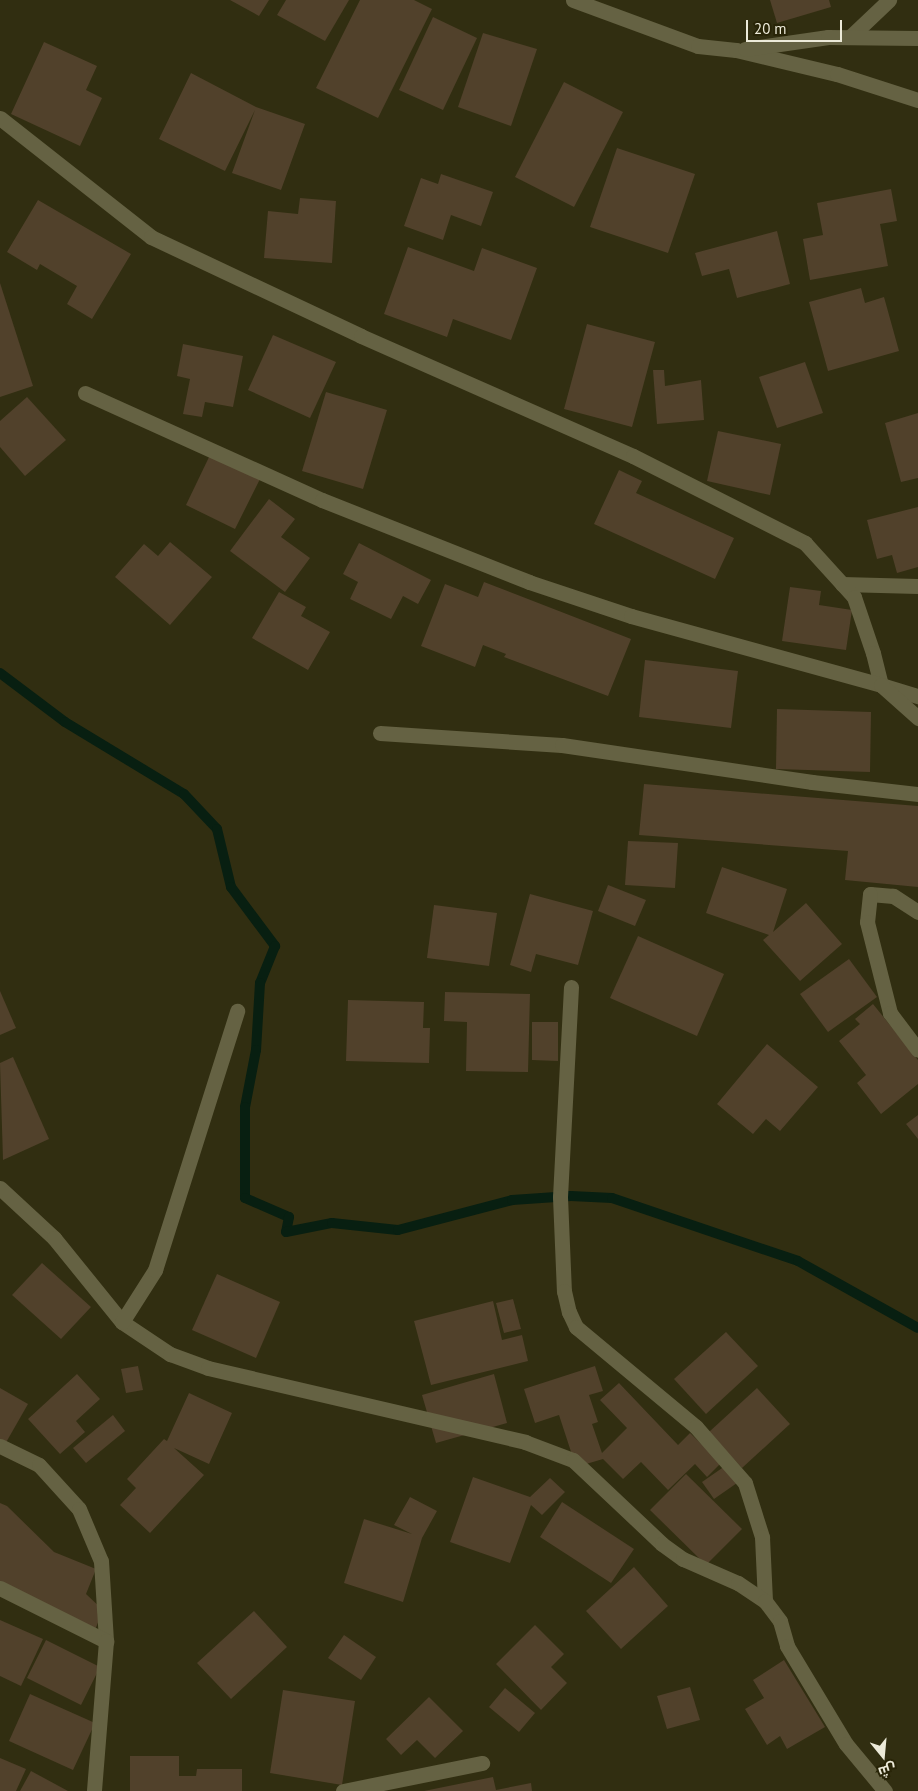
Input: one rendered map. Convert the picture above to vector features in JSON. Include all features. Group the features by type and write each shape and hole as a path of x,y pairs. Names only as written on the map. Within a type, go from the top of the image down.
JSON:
{"street":[{"path":"573,0 698,46 736,50 837,74 918,100"},
{"path":"850,37 889,0"},
{"path":"736,50 828,37 918,38"},
{"path":"0,118 151,237 361,336 633,456 805,543 854,597 874,652 881,685 918,718"},
{"path":"85,393 322,500 529,582 631,616 918,696"},
{"path":"842,584 918,586"},
{"path":"380,733 562,745 812,782 918,794"},
{"path":"918,912 893,896 870,894 867,922 890,1013 918,1050"},
{"path":"572,988 560,1197 564,1291 569,1312 576,1327 696,1428 745,1483 762,1537 765,1601"},
{"path":"122,1322 155,1270 237,1010"},
{"path":"0,1188 54,1238 122,1322 170,1354 208,1368 525,1442 573,1460 662,1544 683,1559 738,1583 765,1601 780,1621 787,1646 846,1744 885,1791"},
{"path":"0,1446 39,1465 79,1510 101,1561 106,1641 94,1791"},
{"path":"0,1588 106,1641"},
{"path":"343,1791 482,1763"}],"building":[{"path":"230,0 269,0 259,16"},
{"path":"286,0 349,0 325,41 277,15"},
{"path":"360,0 414,0 432,9 378,118 316,88"},
{"path":"770,0 829,0 831,7 777,23"},
{"path":"433,17 477,38 443,110 399,90"},
{"path":"483,33 537,49 511,126 458,107"},
{"path":"44,42 97,66 86,90 102,98 80,146 11,114"},
{"path":"191,73 256,107 305,124 281,190 232,173 255,110 225,171 159,139"},
{"path":"564,82 623,112 574,207 515,177"},
{"path":"617,148 695,174 668,253 590,227"},
{"path":"441,174 493,192 481,226 451,215 443,240 404,226 421,178 438,184"},
{"path":"891,189 897,221 880,224 888,266 810,280 803,239 823,235 817,203"},
{"path":"300,198 336,201 332,263 264,258 268,211 298,214"},
{"path":"38,200 131,254 92,319 67,304 77,286 40,264 37,270 7,252"},
{"path":"777,231 790,284 737,298 729,269 702,276 695,253"},
{"path":"408,247 474,271 482,248 537,268 511,340 453,319 447,337 384,314"},
{"path":"0,283 33,386 0,397"},
{"path":"861,288 865,303 884,297 899,351 828,371 809,302"},
{"path":"587,324 655,342 632,427 564,409"},
{"path":"273,335 336,362 310,418 248,390"},
{"path":"183,344 243,356 233,407 205,402 202,417 183,414 190,379 177,376"},
{"path":"805,362 823,413 777,428 759,377"},
{"path":"653,370 664,370 665,386 701,380 704,420 657,424"},
{"path":"326,392 387,410 363,489 302,471"},
{"path":"27,397 66,440 25,476 0,447 0,421"},
{"path":"918,413 918,478 901,482 885,423"},
{"path":"718,431 781,444 770,495 707,481"},
{"path":"210,455 260,479 235,529 186,505"},
{"path":"619,470 642,481 636,493 734,538 715,579 594,524"},
{"path":"269,499 295,519 281,537 310,558 285,592 230,551"},
{"path":"918,507 918,567 897,573 892,555 877,559 867,520"},
{"path":"170,542 212,577 170,625 115,577 144,544 158,556"},
{"path":"359,543 431,580 418,604 403,596 391,619 350,599 358,582 343,574"},
{"path":"484,582 631,639 608,696 504,657 506,654 483,645 475,667 421,646 445,584 478,597"},
{"path":"790,587 821,591 819,605 852,610 846,650 782,641"},
{"path":"279,592 306,607 301,616 330,632 308,670 252,638"},
{"path":"645,660 738,671 731,728 639,717"},
{"path":"777,709 871,712 870,772 776,769"},
{"path":"644,784 918,806 918,887 845,880 848,851 639,835"},
{"path":"628,841 678,843 675,888 625,885"},
{"path":"722,867 787,889 773,932 806,903 842,944 800,981 763,940 769,935 706,913"},
{"path":"608,885 646,900 635,926 598,911"},
{"path":"530,894 593,911 578,965 536,954 531,972 510,965"},
{"path":"434,905 497,913 489,966 427,958"},
{"path":"638,936 724,974 697,1036 610,998"},
{"path":"849,959 877,997 828,1032 800,994"},
{"path":"0,991 16,1028 0,1035"},
{"path":"445,992 530,994 528,1072 466,1071 467,1022 444,1021"},
{"path":"348,1000 424,1002 423,1028 430,1028 429,1063 346,1061"},
{"path":"873,1004 918,1060 918,1084 881,1114 857,1083 866,1075 839,1041 860,1024 855,1019"},
{"path":"532,1022 558,1022 558,1061 532,1060"},
{"path":"767,1044 818,1087 780,1131 766,1119 753,1134 717,1104"},
{"path":"13,1057 49,1139 3,1160 0,1063"},
{"path":"918,1115 918,1139 906,1124"},
{"path":"42,1263 91,1307 61,1339 12,1295"},
{"path":"217,1274 280,1302 256,1358 192,1330"},
{"path":"513,1299 521,1329 504,1333 496,1303"},
{"path":"493,1301 502,1340 522,1335 528,1361 431,1385 414,1321"},
{"path":"726,1332 758,1366 706,1414 674,1379"},
{"path":"138,1366 143,1390 126,1393 121,1369"},
{"path":"595,1366 603,1391 589,1395 598,1422 592,1424 602,1453 627,1428 600,1400 619,1383 678,1445 690,1433 721,1463 707,1477 695,1464 668,1490 641,1462 623,1479 603,1459 576,1467 559,1415 535,1423 524,1389"},
{"path":"77,1374 100,1399 76,1421 85,1432 60,1454 28,1419"},
{"path":"494,1374 507,1423 436,1443 422,1395"},
{"path":"0,1388 28,1404 4,1446 0,1444"},
{"path":"757,1388 790,1424 742,1468 709,1432"},
{"path":"189,1393 232,1413 209,1464 174,1448 204,1475 150,1533 120,1505 136,1488 127,1479 164,1439 167,1441"},
{"path":"113,1415 125,1431 86,1463 73,1448"},
{"path":"725,1466 737,1483 714,1499 702,1482"},
{"path":"686,1474 742,1529 706,1565 650,1510"},
{"path":"473,1477 530,1497 550,1478 565,1492 542,1515 531,1505 510,1563 450,1542"},
{"path":"410,1497 437,1511 422,1538 403,1602 344,1583 364,1519 412,1534 394,1525"},
{"path":"562,1502 634,1549 611,1583 540,1537"},
{"path":"0,1503 7,1506 54,1552 96,1569 86,1594 103,1610 95,1630 0,1588"},
{"path":"634,1567 668,1606 621,1649 586,1611"},
{"path":"254,1611 287,1647 231,1699 197,1663"},
{"path":"0,1620 43,1639 21,1686 0,1676"},
{"path":"535,1625 564,1654 551,1667 567,1683 541,1710 496,1664"},
{"path":"344,1635 376,1657 361,1680 328,1658"},
{"path":"46,1640 100,1667 81,1705 27,1678"},
{"path":"784,1660 825,1727 787,1749 780,1736 767,1745 745,1709 764,1698 753,1680"},
{"path":"690,1687 700,1720 667,1729 657,1696"},
{"path":"505,1688 535,1713 519,1732 489,1707"},
{"path":"283,1690 355,1701 342,1785 270,1773"},
{"path":"30,1694 95,1723 73,1770 9,1741"},
{"path":"429,1697 463,1731 435,1758 417,1740 401,1755 386,1739"},
{"path":"130,1756 179,1756 179,1776 196,1776 197,1769 242,1769 242,1791 130,1791"},
{"path":"0,1758 26,1769 16,1791 0,1791"},
{"path":"31,1771 68,1791 20,1791"},
{"path":"493,1777 496,1790 531,1783 532,1791 424,1791"}],"waterway":[{"path":"0,673 65,722 184,794 217,829 231,887 275,946 260,983 256,1050 245,1107 245,1198 289,1217 286,1232 332,1223 398,1230 512,1200 571,1196 612,1198 798,1261 918,1328"}]}
